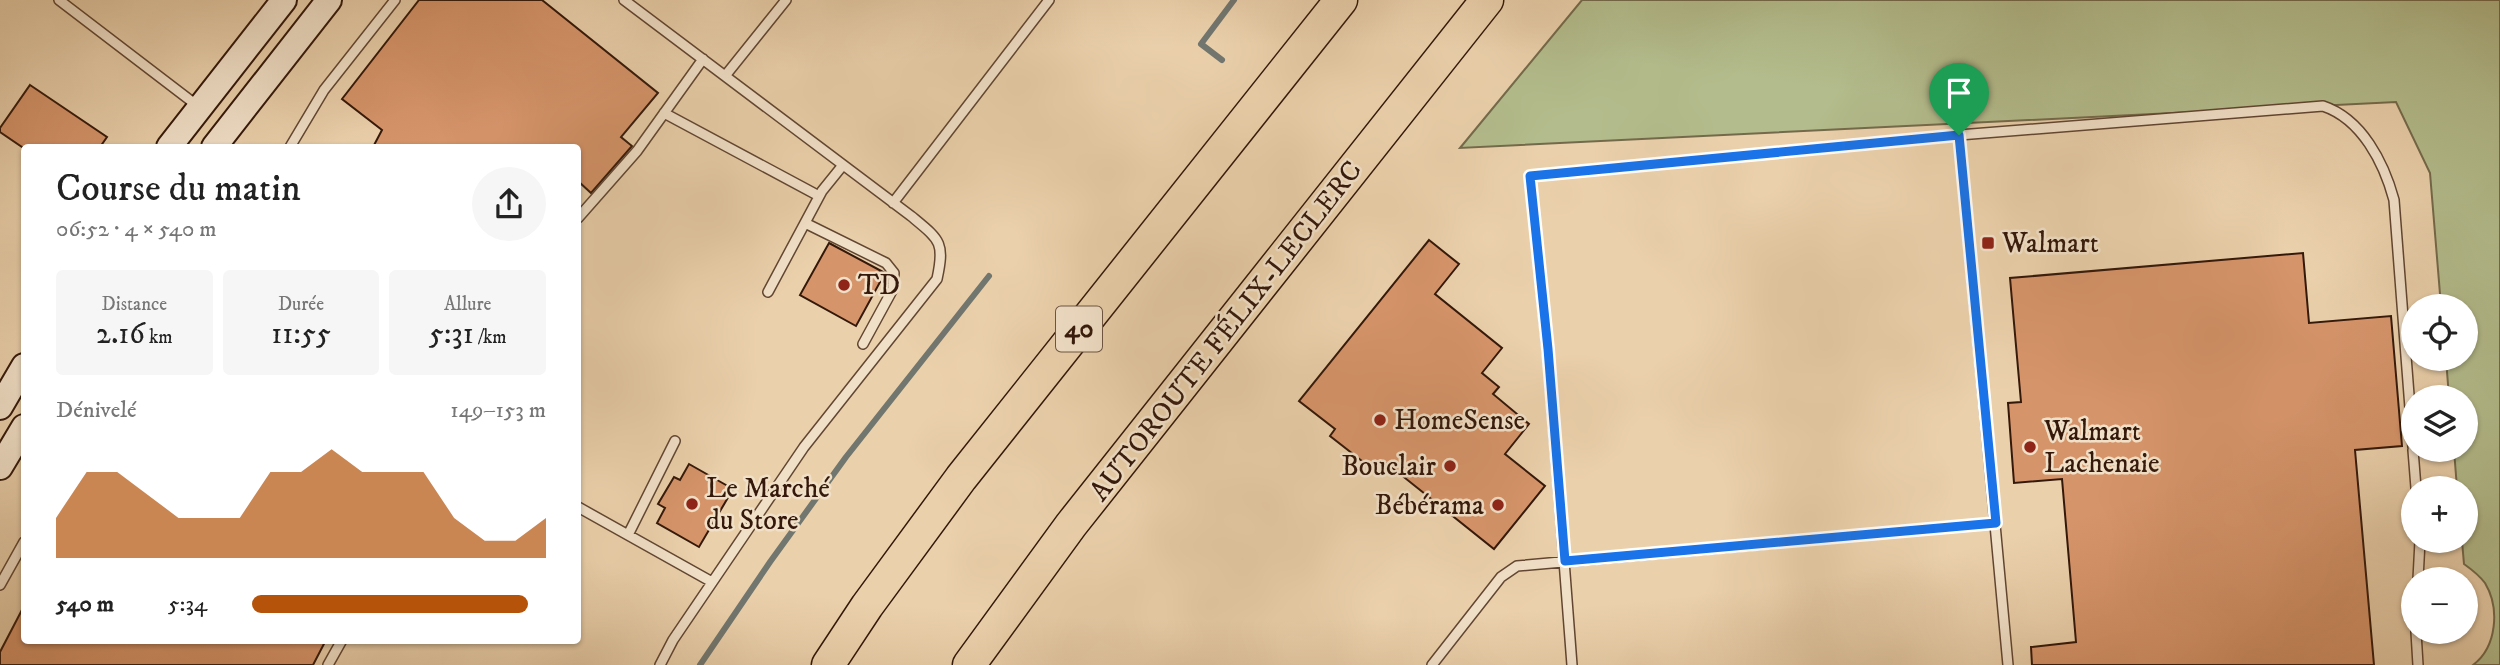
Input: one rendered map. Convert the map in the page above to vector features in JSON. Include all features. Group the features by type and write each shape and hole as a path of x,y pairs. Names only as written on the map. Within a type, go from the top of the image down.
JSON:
{"highway":[{"name":"40","path":"828,665 867,606 961,478 1341,0"},
{"name":"AUTOROUTE FÉLIX-LECLERC","path":"969,665 1072,525 1488,0"}],"street":[{"path":"171,144 284,0"},
{"path":"216,144 329,0"},
{"path":"0,407 21,371"},
{"path":"0,467 21,432"}],"lane":[{"path":"59,0 199,107"},
{"path":"292,144 324,90 395,0"},
{"path":"624,0 933,234 943,254 937,279 804,447 673,640 660,665"},
{"path":"725,76 786,0"},
{"path":"893,203 1049,0"},
{"path":"581,215 637,151 703,59"},
{"path":"1572,665 1548,349 1530,176 1959,135 2310,106 2337,111 2356,127 2373,149 2387,174 2394,200 2408,385"},
{"path":"664,113 819,196"},
{"path":"1959,135 2008,665"},
{"path":"768,292 819,196 843,165"},
{"path":"805,223 886,263 894,273 892,289 863,344"},
{"path":"628,535 675,441"},
{"path":"581,509 712,582"},
{"path":"1432,665 1501,577 1517,566 1996,523"},
{"path":"0,585 21,547"},
{"path":"328,665 339,644"},
{"path":"2417,644 2418,665"}],"green space":[{"path":"1582,0 2500,0 2500,665 2473,665 2487,648 2494,627 2494,615 2490,593 2478,575 2478,567 2468,567 2464,564 2463,553 2478,553 2478,476 2456,476 2455,462 2478,462 2478,385 2448,385 2447,371 2478,371 2478,294 2440,294 2430,173 2396,102 1460,148"}],"building":[{"path":"419,0 542,0 658,93 621,137 632,146 591,193 581,184 581,144 375,144 382,130 342,99"},
{"path":"30,85 107,137 102,144 21,144 21,146 0,132 0,128"},
{"path":"1429,240 1459,264 1435,294 1502,348 1482,373 1499,387 1493,394 1529,424 1505,454 1545,486 1494,549 1385,462 1376,472 1330,436 1335,429 1299,401"},
{"path":"829,243 885,273 856,326 800,295"},
{"path":"2303,253 2309,323 2391,316 2401,446 2355,450 2374,665 2032,665 2031,647 2076,642 2062,479 2014,483 2008,403 2021,402 2010,278"},
{"path":"689,464 733,489 699,547 657,523 665,508 658,504 674,477 680,480"},
{"path":"21,612 21,644 324,644 313,665 0,665 0,652"}],"waterway":[{"path":"1222,60 1201,44 1234,0"},
{"path":"700,665 846,457 989,276"}],"place":[{"name":"Walmart","path":"1988,243"},
{"name":"TD","path":"844,285"},
{"name":"HomeSense","path":"1380,420"},
{"name":"Walmart Lachenaie","path":"2030,447"},
{"name":"Bouclair","path":"1450,466"},
{"name":"Le Marché du Store","path":"692,504"},
{"name":"Bébérama","path":"1498,505"}],"route":[{"path":"1959,135 1996,523 1565,561 1548,349 1530,176 1959,135"}]}
